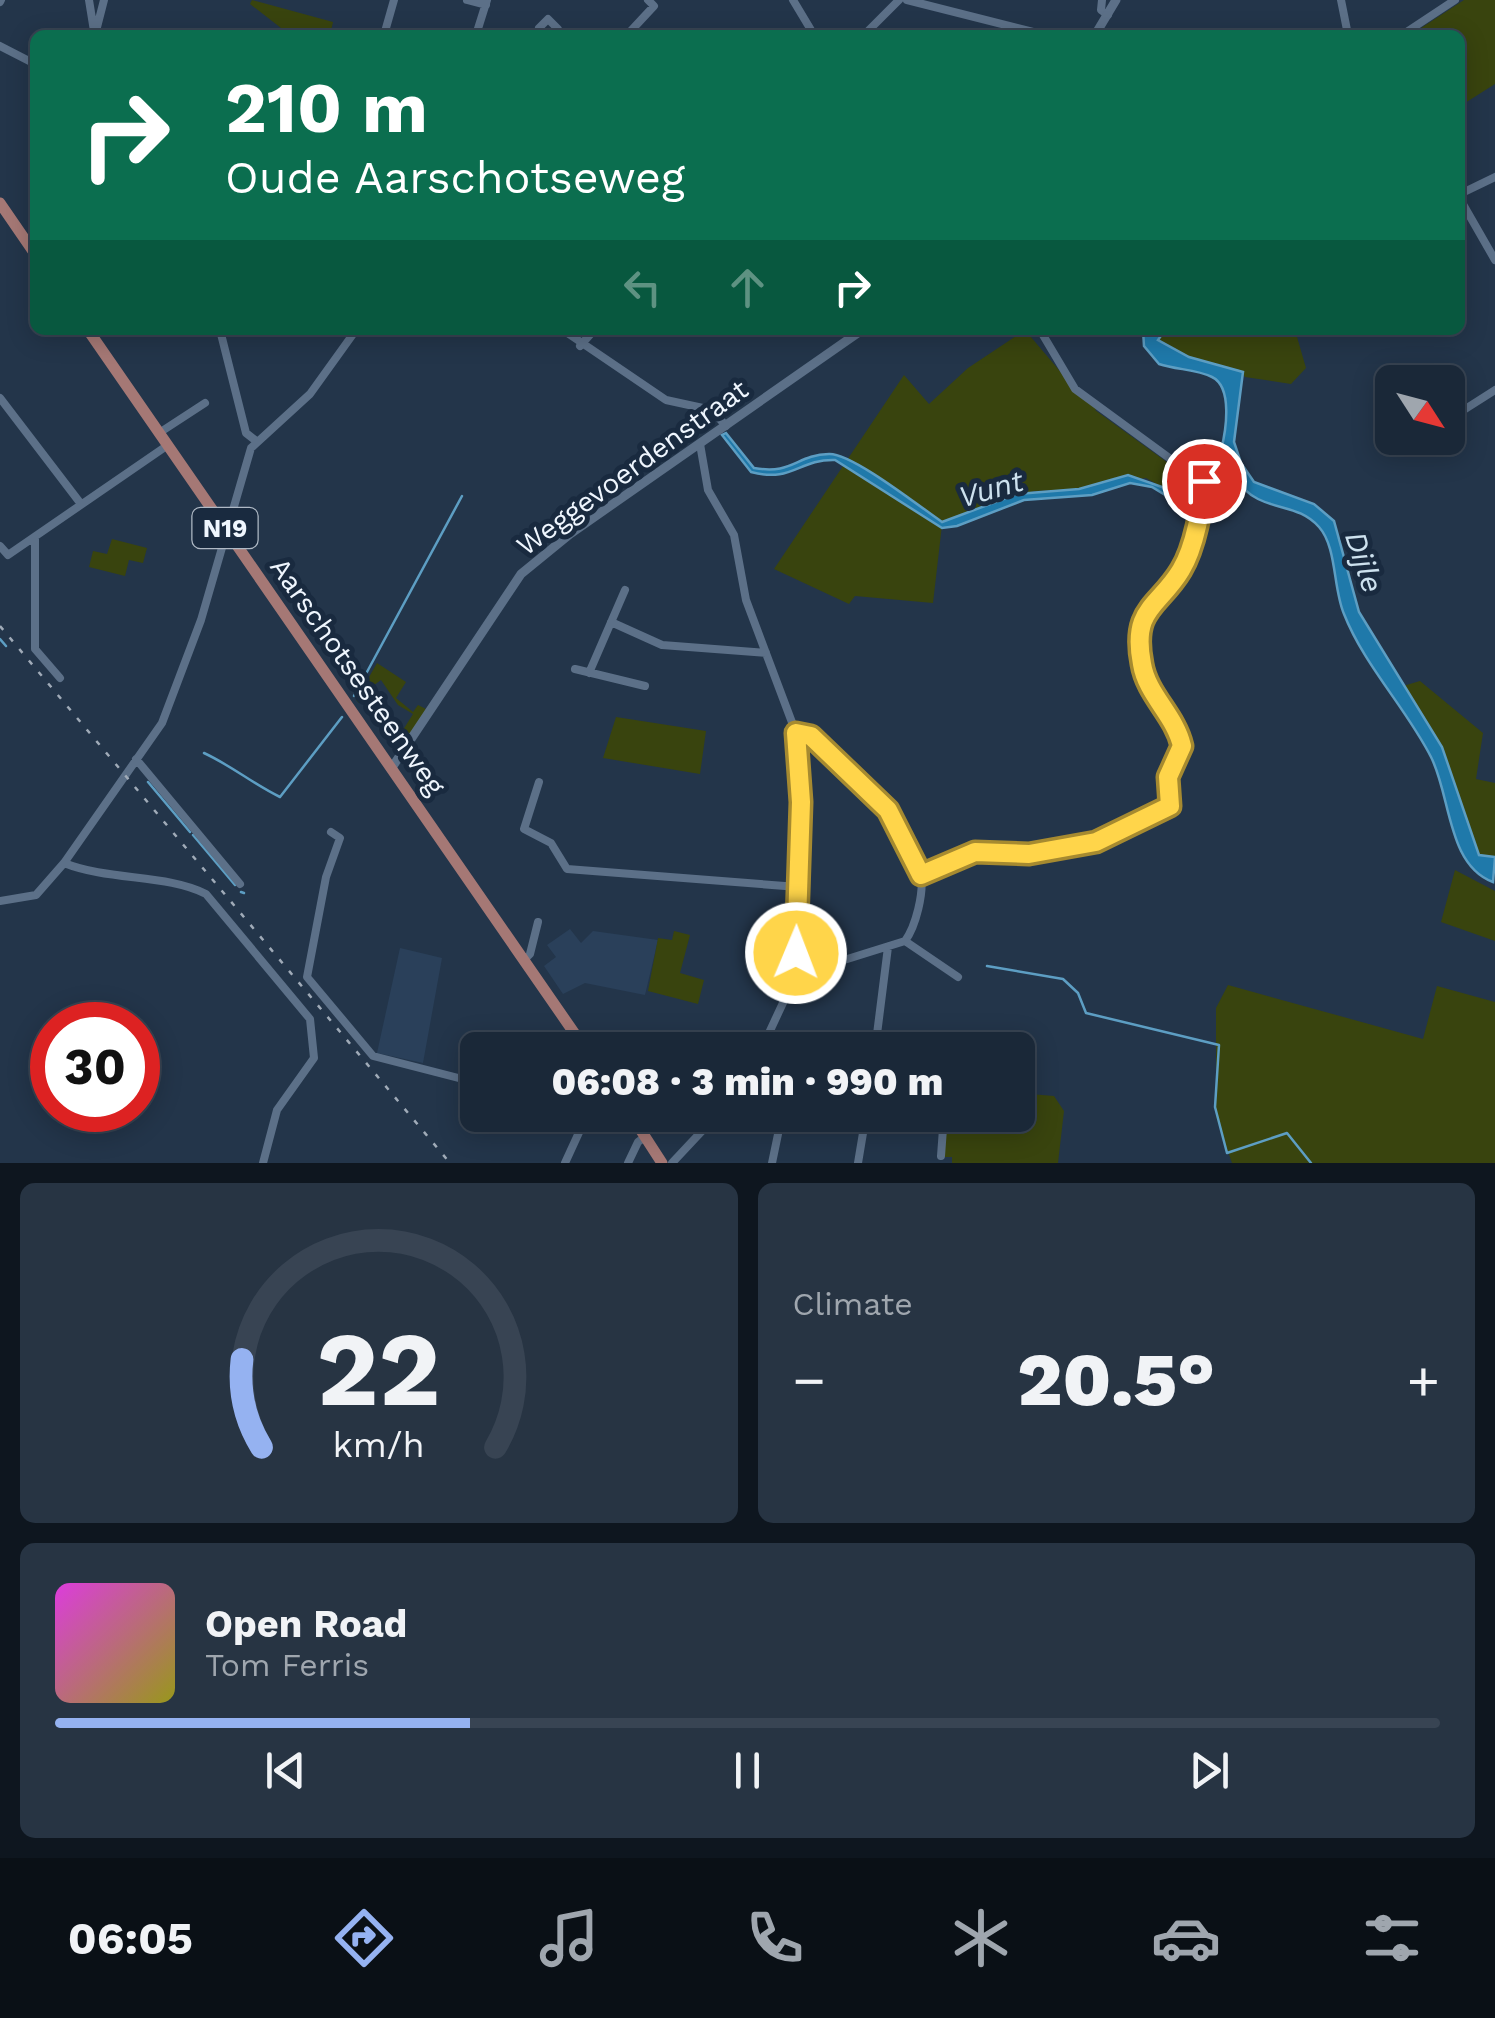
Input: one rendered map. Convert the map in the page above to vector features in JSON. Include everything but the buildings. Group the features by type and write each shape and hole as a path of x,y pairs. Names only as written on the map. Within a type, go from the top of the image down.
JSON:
{"main road":[{"path":"0,203 30,247"},
{"name":"Aarschotsesteenweg","path":"91,335 574,1032"},
{"path":"643,1132 662,1163"}],"street":[{"path":"89,0 94,30"},
{"path":"96,30 104,0"},
{"path":"385,30 394,0"},
{"path":"468,0 487,3 478,30"},
{"path":"793,0 811,30"},
{"path":"869,30 899,0"},
{"path":"907,0 1024,30"},
{"path":"1102,0 1101,10 1106,18"},
{"path":"1098,30 1116,0"},
{"path":"1341,0 1347,30"},
{"path":"1410,30 1455,0"},
{"path":"631,30 654,2"},
{"path":"542,30 548,18 558,30"},
{"path":"0,46 30,61"},
{"path":"1465,193 1495,177"},
{"path":"1465,205 1495,260"},
{"path":"221,335 246,433 255,440"},
{"path":"1,898 36,895 64,863 136,760 178,691 255,440 310,394 352,335"},
{"path":"568,335 666,400 716,413 722,429"},
{"path":"580,346 590,335"},
{"name":"Weggevoerdenstraat","path":"392,769 522,574 855,335"},
{"path":"921,875 975,852 1029,854 1096,842 1170,806 1168,777 1182,746 1174,724 1144,674 1140,634 1148,606 1182,568 1204,481 1196,471 1187,471 1074,389 1043,335"},
{"path":"1465,409 1495,390"},
{"path":"0,398 81,504"},
{"path":"160,433 205,403"},
{"path":"700,444 708,490 734,535 746,600 796,733 801,802 796,975 769,1032"},
{"path":"0,546 8,555 168,445"},
{"path":"35,536 36,649 60,678"},
{"path":"589,673 626,590"},
{"path":"611,622 662,644 766,653"},
{"path":"575,669 645,686"},
{"path":"796,733 811,736 888,810 921,875 918,902 905,941"},
{"path":"136,760 240,884"},
{"path":"539,782 524,828 552,843 570,870 798,887"},
{"path":"331,832 340,838 326,877 306,977 373,1056 460,1078"},
{"path":"64,863 106,877 184,886 206,894 305,1012 316,1052 277,1110 264,1163"},
{"path":"524,960 530,954 538,922"},
{"path":"796,975 905,941"},
{"path":"905,941 958,978"},
{"path":"877,1032 888,947"},
{"path":"565,1163 579,1132"},
{"path":"672,1163 701,1132"},
{"path":"772,1163 778,1132"},
{"path":"858,1163 863,1132"},
{"path":"941,1156 943,1132"},
{"path":"628,1163 638,1142 646,1136"}],"shaded area":[{"path":"570,929 581,943 593,931 658,940 645,995 585,983 563,994 544,966 556,957 547,945"},
{"path":"400,948 442,958 423,1063 377,1053"}],"green space":[{"path":"252,0 333,22 331,30 284,30 250,4"},
{"path":"1464,0 1495,0 1495,84 1465,103 1465,30 1418,30"},
{"path":"1018,335 1029,335 1075,389 1099,407 1095,410 1186,476 1198,475 1185,489 1171,492 1146,478 1079,489 1035,491 992,501 942,525 933,603 855,596 849,604 774,569 904,375 929,404 968,368"},
{"path":"1162,335 1296,335 1306,368 1291,384 1245,377 1240,370 1189,357 1158,340"},
{"path":"112,539 147,548 143,563 129,560 125,576 89,567 93,551 107,554"},
{"path":"377,663 406,682 396,698 413,712 418,705 426,709 410,735 403,730 413,714 398,705 381,680 366,691 367,698 359,703 356,700"},
{"path":"1420,681 1483,733 1476,779 1495,783 1495,857 1479,856 1442,747 1403,686"},
{"path":"616,717 706,731 700,774 603,758"},
{"path":"1455,870 1495,891 1495,941 1441,922"},
{"path":"674,931 690,935 680,973 704,980 698,1004 648,991 658,938 672,940"},
{"path":"1228,985 1423,1039 1437,986 1495,1002 1495,1163 1232,1163 1216,1117 1216,1008"},
{"path":"1035,1094 1054,1096 1064,1111 1058,1163 952,1163 952,1157 944,1157 946,1132 1035,1132"}],"water":[{"name":"Dijle","path":"1143,335 1162,335 1158,340 1189,357 1243,372 1234,442 1241,463 1254,482 1314,504 1334,521 1359,612 1442,747 1479,855 1495,857 1493,882 1467,861 1452,828 1431,757 1352,633 1325,535 1305,516 1252,495 1220,462 1202,476 1199,472 1221,450 1226,410 1223,390 1219,382 1206,374 1159,364 1144,346"},
{"path":"726,433 754,468 778,469 818,455 840,456 869,471 942,522 1017,494 1079,489 1128,475 1179,493 1198,475 1200,478 1183,500 1175,501 1152,487 1130,483 1092,495 1024,500 942,528 835,460 777,475 751,472 722,435"}],"waterway":[{"path":"354,696 462,496"},
{"path":"0,639 6,646"},
{"path":"204,753 280,797 342,717"},
{"path":"148,782 190,832"},
{"path":"193,835 235,885"},
{"path":"987,966 1063,979 1078,993 1086,1013 1219,1045 1215,1107 1227,1153 1287,1133 1311,1163"}],"railway":[{"path":"0,626 450,1163"}],"route":[{"path":"796,953 801,802 796,733 811,736 853,772 888,810 902,830 921,875 975,852 1029,854 1096,842 1170,806 1168,777 1182,746 1174,724 1144,674 1140,634 1148,606 1182,568 1204,481"}],"water label":[{"name":"Vunt","path":"991,489"}]}
